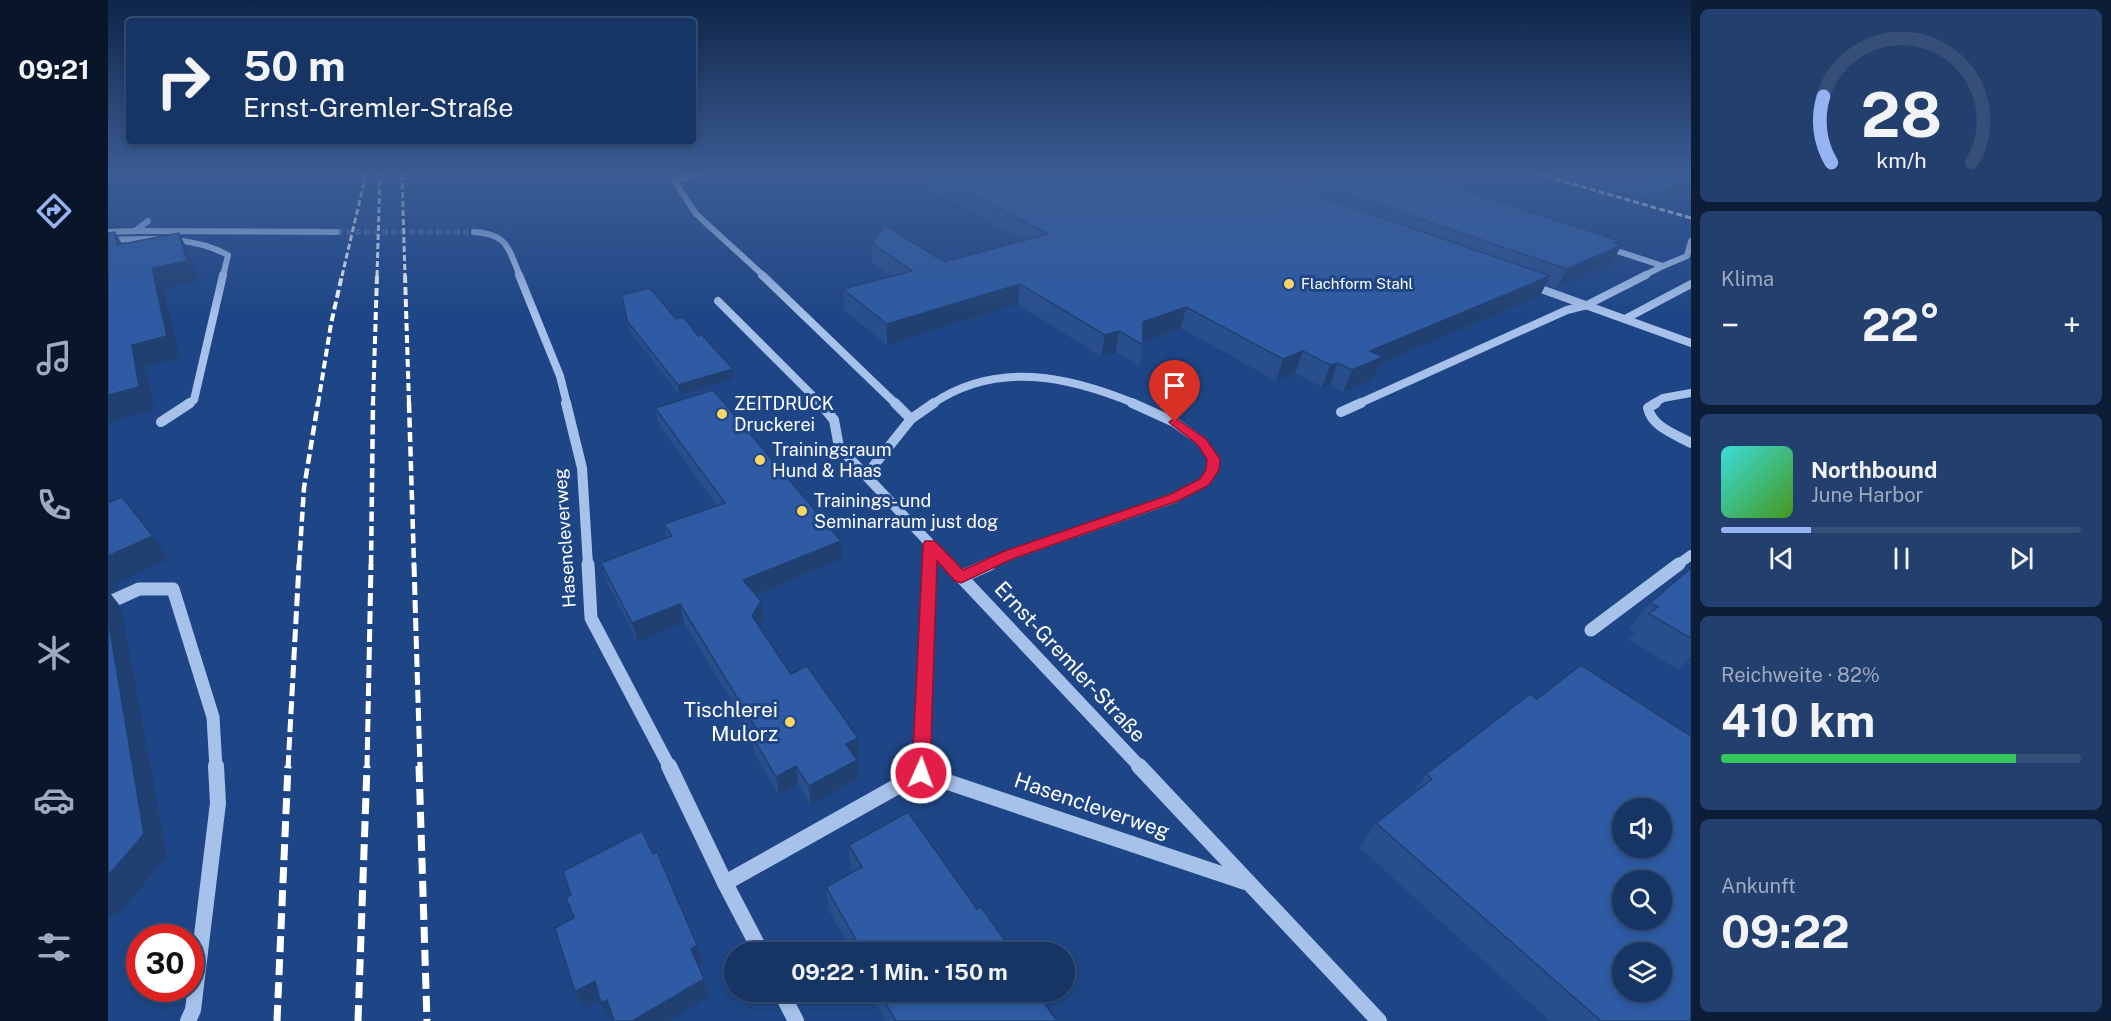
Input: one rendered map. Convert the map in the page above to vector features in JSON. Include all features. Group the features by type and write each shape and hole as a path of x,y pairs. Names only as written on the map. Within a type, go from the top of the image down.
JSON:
{"street":[{"path":"135,231 147,222"},
{"path":"704,222 808,317 911,419"},
{"path":"108,232 338,232"},
{"name":"Hasencleverweg","path":"474,232 492,233 506,242 560,376 582,468 591,618 657,741 756,942"},
{"path":"108,240 144,239 188,243 218,248 228,255 194,400 161,422"},
{"path":"1341,412 1567,310 1587,305 1663,266 1689,256 1691,241"},
{"path":"1597,244 1663,266"},
{"path":"1520,282 1691,343"},
{"path":"1625,319 1691,284"},
{"name":"Ernst-Gremler-Straße","path":"718,301 816,398 834,420 839,447 867,474 930,545 1379,1021"},
{"path":"867,474 911,419 946,394 974,383 1000,378 1034,377 1066,381 1119,397 1175,422 1202,441 1213,459 1212,470 1204,482 1174,498 1007,556 961,577"},
{"path":"1691,393 1663,398 1648,408 1650,417 1663,428 1691,443"},
{"path":"725,883 921,773 930,545"},
{"path":"1591,630 1691,555"},
{"path":"108,603 139,589 173,589 213,717 218,803 193,1010 188,1021"},
{"name":"Hasencleverweg","path":"921,773 1248,882"},
{"path":"786,1002 796,1021"}],"building":[{"name":"Flachform Stahl","path":"1024,222 1393,222 1550,276 1370,351 1383,357 1352,370 1338,363 1330,365 1303,351 1283,359 1186,307 1143,322 1143,345 1119,331 1105,335 1020,284 887,324 843,289 912,271 872,243 885,225 944,262 1048,234"},
{"path":"1428,222 1560,222 1620,241 1615,243 1622,245 1567,269"},
{"path":"115,232 117,245 179,233 187,261 152,268 167,336 132,345 139,387 108,395 108,233"},
{"path":"650,288 676,319 684,317 698,336 702,335 733,369 678,385 627,321 622,295"},
{"path":"713,390 841,541 743,580 761,601 752,616 791,674 807,666 858,738 846,744 857,760 809,786 796,766 776,777 752,736 759,733 680,604 632,623 601,563 672,536 664,524 725,503 655,408"},
{"path":"122,497 153,536 108,556 108,503"},
{"path":"1691,568 1691,638 1649,614 1658,607 1650,603"},
{"path":"108,618 144,834 108,876"},
{"path":"1581,665 1691,736 1691,1021 1601,1021 1376,823 1432,779 1426,774 1530,694 1537,699"},
{"path":"908,812 977,909 981,907 1006,942 857,942 826,887 862,867 849,845"},
{"path":"642,831 653,854 657,852 697,945 691,949 704,979 632,1021 614,1021 607,1000 601,1003 595,981 575,992 555,928 574,918 566,897 571,895 563,871"},
{"path":"885,1002 1043,1002 1057,1021 896,1021"}],"tunnel":[{"path":"337,232 474,232"}],"railway":[{"path":"342,276 355,222"},
{"path":"377,276 379,222"},
{"path":"403,222 405,276"},
{"path":"318,404 331,324 342,275"},
{"path":"373,404 377,275"},
{"path":"405,275 409,404"},
{"path":"299,565 304,488 318,403"},
{"path":"371,565 373,403"},
{"path":"409,403 414,565"},
{"path":"288,768 299,564"},
{"path":"367,768 371,564"},
{"path":"414,564 420,768"},
{"path":"277,1021 288,766"},
{"path":"358,1021 367,766"},
{"path":"419,766 427,1021"}],"place":[{"name":"Flachform Stahl","path":"1289,284"},
{"name":"ZEITDRUCK Druckerei","path":"722,414"},
{"name":"Trainingsraum Hund & Haas","path":"760,460"},
{"name":"Trainings- und Seminarraum just dog","path":"802,511"},
{"name":"Tischlerei Mulorz","path":"790,722"}],"route":[{"path":"921,773 930,545 961,577 1007,556 1174,498 1204,482 1212,470 1213,459 1202,441 1175,422"}]}
